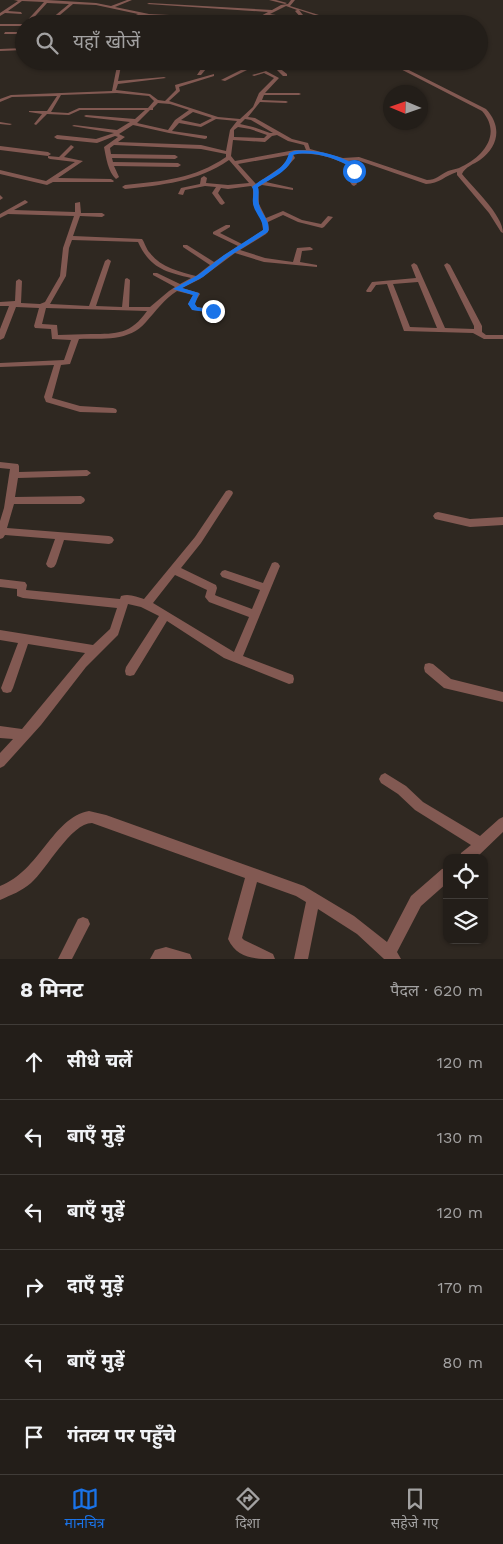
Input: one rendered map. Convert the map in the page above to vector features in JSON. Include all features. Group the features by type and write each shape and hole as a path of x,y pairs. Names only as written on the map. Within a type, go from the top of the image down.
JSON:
{"street":[{"path":"16,0 98,5 140,14 166,15"},
{"path":"0,15 22,0"},
{"path":"112,7 130,0"},
{"path":"271,0 288,2 322,15"},
{"path":"34,15 47,1"},
{"path":"266,15 288,2"},
{"path":"288,2 301,15"},
{"path":"56,15 72,3"},
{"path":"120,4 139,7"},
{"path":"149,4 272,11"},
{"path":"91,11 98,5"},
{"path":"194,15 201,6"},
{"path":"297,11 310,15"},
{"path":"5,12 21,13"},
{"path":"0,19 15,20"},
{"path":"0,24 15,25"},
{"path":"5,33 15,32"},
{"path":"0,50 15,49"},
{"path":"115,92 118,70"},
{"path":"199,74 204,70"},
{"path":"223,80 244,70"},
{"path":"267,74 283,73 280,70"},
{"path":"343,160 357,158 428,182 438,180 450,171 460,170 489,150 493,137 494,122 492,117 484,110 406,70"},
{"path":"230,158 232,130 256,107 265,87 276,78 263,72 254,75"},
{"path":"166,102 178,90 177,86 212,75"},
{"path":"115,83 164,78"},
{"path":"0,101 8,96 115,92 150,96 157,102 166,102 215,118 240,121 277,133 306,144 309,151 313,152"},
{"path":"36,124 47,113 60,94"},
{"path":"128,108 135,94"},
{"path":"261,94 299,94"},
{"path":"259,101 286,102"},
{"path":"57,137 97,141 117,133 134,122 157,102"},
{"path":"31,112 69,114 79,109 151,109"},
{"path":"169,132 178,121 192,110"},
{"path":"86,116 134,122 169,132 204,137"},
{"path":"178,121 200,126 215,118"},
{"path":"240,121 248,127 270,136"},
{"path":"0,123 10,124"},
{"path":"74,126 117,133 122,137 107,147 116,177"},
{"path":"232,138 265,140 277,133"},
{"path":"78,203 78,214 69,238 62,276 45,304 38,326 54,327 54,336 56,338 128,334 142,324 152,309 178,288 198,278 234,251 266,231 265,221 256,204 257,193 254,185 230,158 201,146 113,143"},
{"path":"0,148 80,161 46,183 0,172"},
{"path":"61,158 71,148"},
{"path":"125,188 179,181 204,173 230,158 297,152 313,152 343,160 355,168 350,179 354,184"},
{"path":"181,194 184,189 203,184 234,187 261,183 286,165 292,158 291,154"},
{"path":"111,156 175,157"},
{"path":"111,164 178,165"},
{"path":"460,170 460,175 491,212 503,231"},
{"path":"203,184 204,173"},
{"path":"53,180 111,181"},
{"path":"261,183 291,189"},
{"path":"219,186 215,193 222,203"},
{"path":"0,216 25,202"},
{"path":"6,212 102,215"},
{"path":"265,221 284,214 300,221 322,226 330,217"},
{"path":"228,226 215,233 242,246"},
{"path":"69,238 140,240 146,253 153,261 198,278"},
{"path":"185,246 214,265"},
{"path":"296,264 299,249 310,249"},
{"path":"234,251 264,260 314,266"},
{"path":"92,308 108,262"},
{"path":"447,265 478,326 478,332"},
{"path":"414,266 442,330"},
{"path":"155,274 178,288 197,294 191,304 194,309 213,311"},
{"path":"126,309 127,280"},
{"path":"369,291 373,283 420,280"},
{"path":"0,338 16,304 20,281"},
{"path":"389,282 406,328 478,332 488,337 503,337"},
{"path":"0,304 152,309"},
{"path":"0,365 69,361 75,338"},
{"path":"58,363 48,397 49,400 80,409 113,411"},
{"path":"0,465 15,465 10,501 1,530 109,540"},
{"path":"14,475 87,473"},
{"path":"145,606 198,540 229,493"},
{"path":"10,501 81,500"},
{"path":"438,516 470,523 503,522"},
{"path":"51,564 61,535"},
{"path":"237,658 275,566"},
{"path":"173,569 212,588 210,597 213,599 255,615"},
{"path":"225,574 266,588"},
{"path":"0,583 23,585 21,593 23,594 123,604"},
{"path":"0,762 71,676 116,629 123,604 128,599 165,616 237,658 289,679"},
{"path":"130,671 165,616"},
{"path":"0,635 94,650"},
{"path":"7,688 24,638"},
{"path":"429,668 448,684 503,697"},
{"path":"0,732 24,735"},
{"path":"385,779 402,790 419,806 480,844"},
{"path":"0,893 26,880 73,823 87,816 106,821 299,892 358,928 391,956 416,901 443,877"},
{"path":"470,854 503,823"},
{"path":"252,875 235,939 239,945 268,959"},
{"path":"301,959 313,899"},
{"path":"65,959 83,924"},
{"path":"158,959 160,955 166,954 185,959"}],"route":[{"path":"213,311 194,309 191,304 197,294 176,289 200,276 226,256 266,231 265,222 256,204 257,191 255,187 284,168 292,158 291,154 295,152 313,152 343,160 354,166 354,171"}]}
